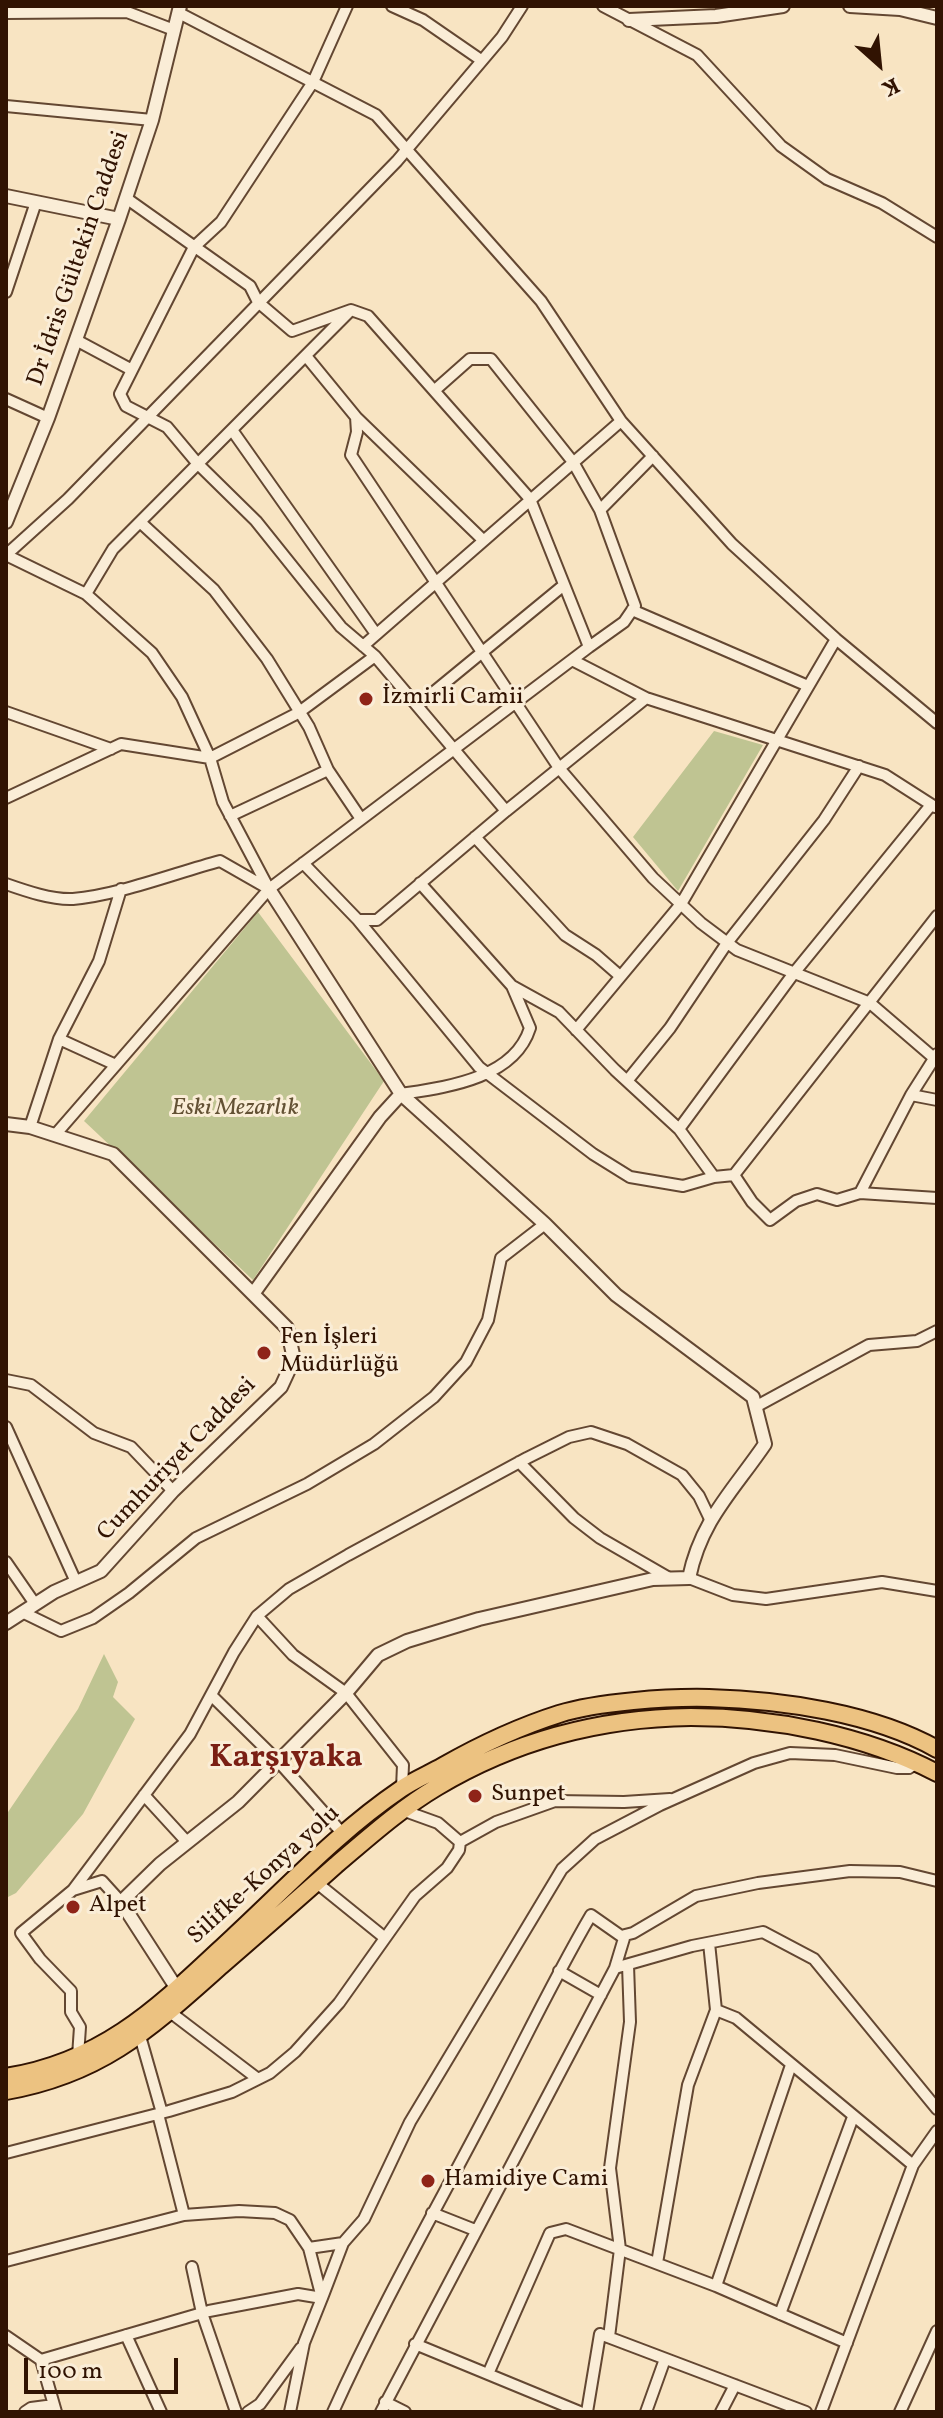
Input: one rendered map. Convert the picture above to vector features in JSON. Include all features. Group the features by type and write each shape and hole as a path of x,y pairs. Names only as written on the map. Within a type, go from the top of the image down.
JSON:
{"highway":[{"name":"Silifke-Konya yolu","path":"6,2091 69,2076 140,2036 170,2012 180,1995 343,1834 402,1788 496,1739 562,1713 688,1697 752,1699 811,1707 864,1720 937,1749"},
{"name":"Silifke-Konya yolu","path":"6,2077 41,2072 131,2027 180,1995 402,1810 485,1761 524,1745 590,1727 662,1718 729,1717 785,1723 839,1736 918,1762 937,1773"}],"street":[{"path":"347,6 313,82 221,222 194,247 120,394 126,406 167,427 198,464 256,521 341,627 375,656 506,811"},
{"path":"392,6 423,20 481,60"},
{"path":"522,6 502,37 406,149 68,499 6,555 86,594 152,653 182,697 210,758 223,802 269,889 401,1094 545,1224 616,1295 753,1397 765,1444 710,1519 689,1578"},
{"path":"603,6 697,55 781,146 827,179 882,203 937,237"},
{"path":"629,20 716,16 783,6"},
{"path":"850,6 900,8 937,18"},
{"path":"6,13 123,9 174,30"},
{"path":"179,10 376,115 541,301 621,421 732,544 836,639 937,723"},
{"name":"Dr İdris Gültekin Caddesi","path":"6,522 48,418 119,219 152,120 179,10"},
{"path":"6,106 152,120"},
{"path":"6,196 119,219"},
{"path":"126,198 250,286 258,302 292,331 351,310 368,316 530,499 589,647"},
{"path":"6,292 36,202"},
{"path":"86,594 113,549 351,310"},
{"path":"76,340 132,370"},
{"path":"306,356 356,417 483,540"},
{"path":"6,1124 55,1135 269,889 624,622 635,606 600,510 573,462 491,359 470,359 435,390"},
{"path":"6,399 48,418"},
{"path":"356,417 357,432 351,455 559,768 653,878 737,950 870,1003 936,1056 911,1095 860,1193"},
{"path":"363,646 621,421"},
{"path":"232,430 376,634"},
{"path":"600,510 653,456"},
{"path":"140,522 214,590 267,659 309,727 328,770 361,819"},
{"path":"418,705 564,585"},
{"path":"632,610 808,686"},
{"path":"576,1030 681,904 836,639"},
{"path":"6,798 121,744 210,758 298,713 375,656"},
{"path":"572,660 646,698 885,775 934,807 794,973 679,1129"},
{"path":"358,920 377,920 646,698"},
{"path":"6,712 111,749"},
{"path":"627,1081 670,1028 727,943 824,820 859,766"},
{"path":"230,816 328,770"},
{"path":"475,837 565,935 596,955 620,976"},
{"path":"6,884 30,892 72,899 121,889 220,861 269,889"},
{"path":"303,863 358,920 479,1067 593,1154 630,1177 683,1186 734,1175 937,916"},
{"path":"253,1294 380,1117 401,1094 443,1088 488,1074 525,1043 530,1028 512,986 420,883"},
{"path":"30,1127 59,1039 99,961 121,889"},
{"path":"512,986 559,1012 679,1129 714,1177"},
{"path":"59,1039 116,1065"},
{"path":"911,1095 937,1100"},
{"name":"Cumhuriyet Caddesi","path":"6,1623 35,1604 101,1571 173,1491 281,1387 294,1359 287,1328 113,1154 55,1135"},
{"path":"734,1175 752,1202 770,1220 796,1201 817,1194 837,1200 860,1193 937,1198"},
{"path":"22,1612 61,1631 93,1618 196,1538 307,1484 374,1444 434,1397 466,1362 488,1320 501,1258 545,1224"},
{"path":"757,1406 869,1345 917,1341 937,1331"},
{"path":"6,1380 31,1385 94,1433 131,1447 173,1491"},
{"path":"6,1427 11,1451 76,1582"},
{"path":"78,2056 80,2027 71,2012 71,1991 40,1959 21,1933 73,1890 190,1734 257,1616 289,1589 336,1562 519,1462 569,1437 591,1432 627,1444 682,1475 699,1496 710,1519"},
{"path":"519,1462 583,1525 671,1579"},
{"path":"6,1562 35,1604"},
{"path":"121,1902 160,1864 238,1802 346,1693 378,1655 407,1641 479,1619 653,1579 689,1578 733,1595 766,1599 882,1582 937,1591"},
{"path":"257,1616 293,1655 346,1693 403,1765 402,1788"},
{"path":"212,1696 278,1761 343,1834"},
{"path":"290,2412 304,2343 343,2243 364,2219 410,2122 562,1869 595,1839 754,1763 790,1753 835,1755 897,1768 909,1768 918,1762"},
{"path":"144,1795 187,1842"},
{"path":"460,1842 496,1822 555,1801 624,1802 676,1798"},
{"path":"402,1810 438,1823 460,1842"},
{"path":"6,2153 160,2114 232,2092 270,2073 295,2052 339,2003 415,1896 447,1868 459,1850 460,1842"},
{"path":"333,2412 432,2213 591,1915 621,1936 633,1933 696,1896 758,1883 850,1871 900,1872 937,1881"},
{"path":"73,1890 102,1881 121,1902 180,1995"},
{"path":"317,1883 385,1938"},
{"path":"615,1968 763,1932 814,1959 937,2109"},
{"path":"405,2412 383,2407 615,1968 625,1935"},
{"path":"657,2263 688,2085 716,2010 709,1943"},
{"path":"609,2337 620,2249 610,2168 630,2022 628,1965"},
{"path":"559,1971 601,1995"},
{"path":"716,2010 736,2018 913,2165"},
{"path":"170,2012 258,2079"},
{"path":"140,2036 184,2215"},
{"path":"716,2286 791,2065"},
{"path":"780,2314 853,2117"},
{"path":"821,2412 913,2165 937,2131"},
{"path":"6,2261 184,2215 239,2211 275,2213 290,2220 309,2248 322,2298"},
{"path":"432,2213 475,2230"},
{"path":"488,2374 550,2233 566,2229 716,2286 847,2343"},
{"path":"309,2248 343,2243"},
{"path":"192,2267 202,2313 236,2412"},
{"path":"41,2360 202,2313 298,2294 322,2298"},
{"path":"900,2412 937,2331"},
{"path":"7,2333 41,2360 55,2408 31,2408 25,2412"},
{"path":"587,2412 600,2334 806,2412"},
{"path":"126,2335 161,2412"},
{"path":"248,2412 259,2408 304,2343"},
{"path":"415,2344 580,2412"},
{"path":"646,2412 665,2359"},
{"path":"721,2412 735,2385"}],"green space":[{"path":"714,731 763,745 678,891 633,837"},
{"name":"Eski Mezarlık","path":"258,912 384,1081 253,1280 84,1121"},
{"path":"104,1654 118,1682 113,1697 135,1719 83,1814 16,1893 6,1898 6,1815 78,1709"}],"place":[{"name":"İzmirli Camii","path":"366,699"},
{"name":"Fen İşleri Müdürlüğü","path":"264,1353"},
{"name":"Sunpet","path":"475,1796"},
{"name":"Alpet","path":"73,1907"},
{"name":"Hamidiye Cami","path":"428,2181"}],"district":[{"name":"Karşıyaka","path":"286,1760"}]}
